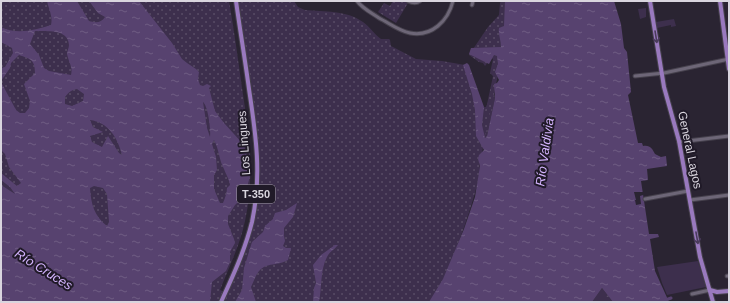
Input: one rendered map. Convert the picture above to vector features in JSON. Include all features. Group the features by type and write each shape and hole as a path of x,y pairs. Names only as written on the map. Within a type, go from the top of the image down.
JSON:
{"main road":[{"name":"Los Lingues","path":"221,302 242,255 251,225 257,186 258,168 256,133 236,1"},
{"name":"General Lagos","path":"650,1 662,73 679,142 700,257 713,302"},
{"path":"720,1 729,59 729,69"},
{"path":"710,290 717,292 729,291"},
{"path":"713,302 717,292"}],"street":[{"path":"357,1 363,8 395,27 409,33 418,34 433,30 443,22 453,1"},
{"path":"408,1 417,3 420,1"},
{"path":"472,5 473,1"},
{"path":"635,76 662,73 729,59"},
{"path":"679,142 729,136"},
{"path":"645,199 688,191"},
{"path":"690,200 729,195"},
{"path":"692,294 710,290"}],"green space":[{"path":"1,1 229,1 249,138 250,188 243,230 220,290 227,293 252,222 258,161 235,1 294,1 298,7 305,10 342,13 363,22 381,39 389,39 391,46 416,59 465,65 484,110 486,109 493,76 490,73 493,59 491,58 485,66 483,63 469,55 488,27 499,15 501,1 506,1 505,42 479,162 477,186 466,223 451,261 431,302 164,302 1,188"},
{"path":"393,1 404,1 408,3 396,23 378,12 384,3 390,6"},
{"path":"646,8 646,17 640,19 638,9"},
{"path":"674,19 676,26 671,27 671,25 657,28 656,22"},
{"path":"493,91 495,98 487,136 485,138 482,125 484,107 486,107"},
{"path":"698,261 706,287 667,295 657,267"},
{"path":"602,288 613,302 592,302"}],"water":[{"name":"Río Cruces","path":"47,1 77,1 89,21 96,22 105,17 98,13 89,1 139,1 172,43 182,59 199,72 198,79 200,85 203,86 207,84 211,86 209,88 215,111 243,144 247,154 250,176 245,195 235,205 228,216 228,224 235,243 230,252 230,262 226,271 212,282 210,302 1,302 1,185 15,194 10,187 1,180 1,173 17,186 21,183 9,167 5,154 1,150 1,82 16,110 20,113 25,113 29,108 30,101 24,84 35,73 35,68 31,60 19,55 11,63 10,68 1,81 1,68 5,67 13,53 12,48 1,42 1,27 13,31 26,31 51,25 51,16","holes":["35,31 50,31 61,33 65,36 69,45 67,54 71,67 71,75 49,71 44,68 39,55 30,44","77,89 84,94 83,101 72,106 65,104 65,97 73,90","203,102 209,118 210,137 207,128","90,120 96,121 107,127 115,137 122,155 119,153 108,136 102,147 92,142 90,136 103,132 93,127","214,140 230,185 227,188 223,203 220,203 214,189 214,175 217,170 216,157 212,144","94,186 103,188 107,194 109,222 107,226 96,214 90,194 90,188"]},
{"name":"Río Valdivia","path":"505,1 614,1 621,24 624,48 627,52 631,92 628,95 638,143 642,143 643,146 650,147 655,154 661,157 666,156 667,166 647,169 648,180 641,181 649,234 658,234 659,237 650,239 655,271 669,302 613,302 602,288 592,302 429,302 443,279 464,229 475,197 480,166 478,159 479,155 484,150 476,136 475,110 472,94 463,65 467,63 469,65 484,107 482,125 485,138 487,136 495,98 494,84 499,80 495,72 498,64 497,56 494,55 489,64 469,54 471,48 501,47 499,28 504,26"},
{"path":"297,203 293,217 284,228 285,241 283,246 286,248 291,248 288,260 264,267 259,271 251,287 256,302 235,302 242,290 244,268 252,242 263,232 265,226 273,219 275,213 286,210"},
{"path":"335,245 338,245 328,255 323,268 319,302 313,302 316,283 313,265 321,255"}],"pier":[{"path":"634,192 643,192 643,195 640,196 641,204 636,205"}],"waterway":[{"path":"660,302 671,298"}]}
